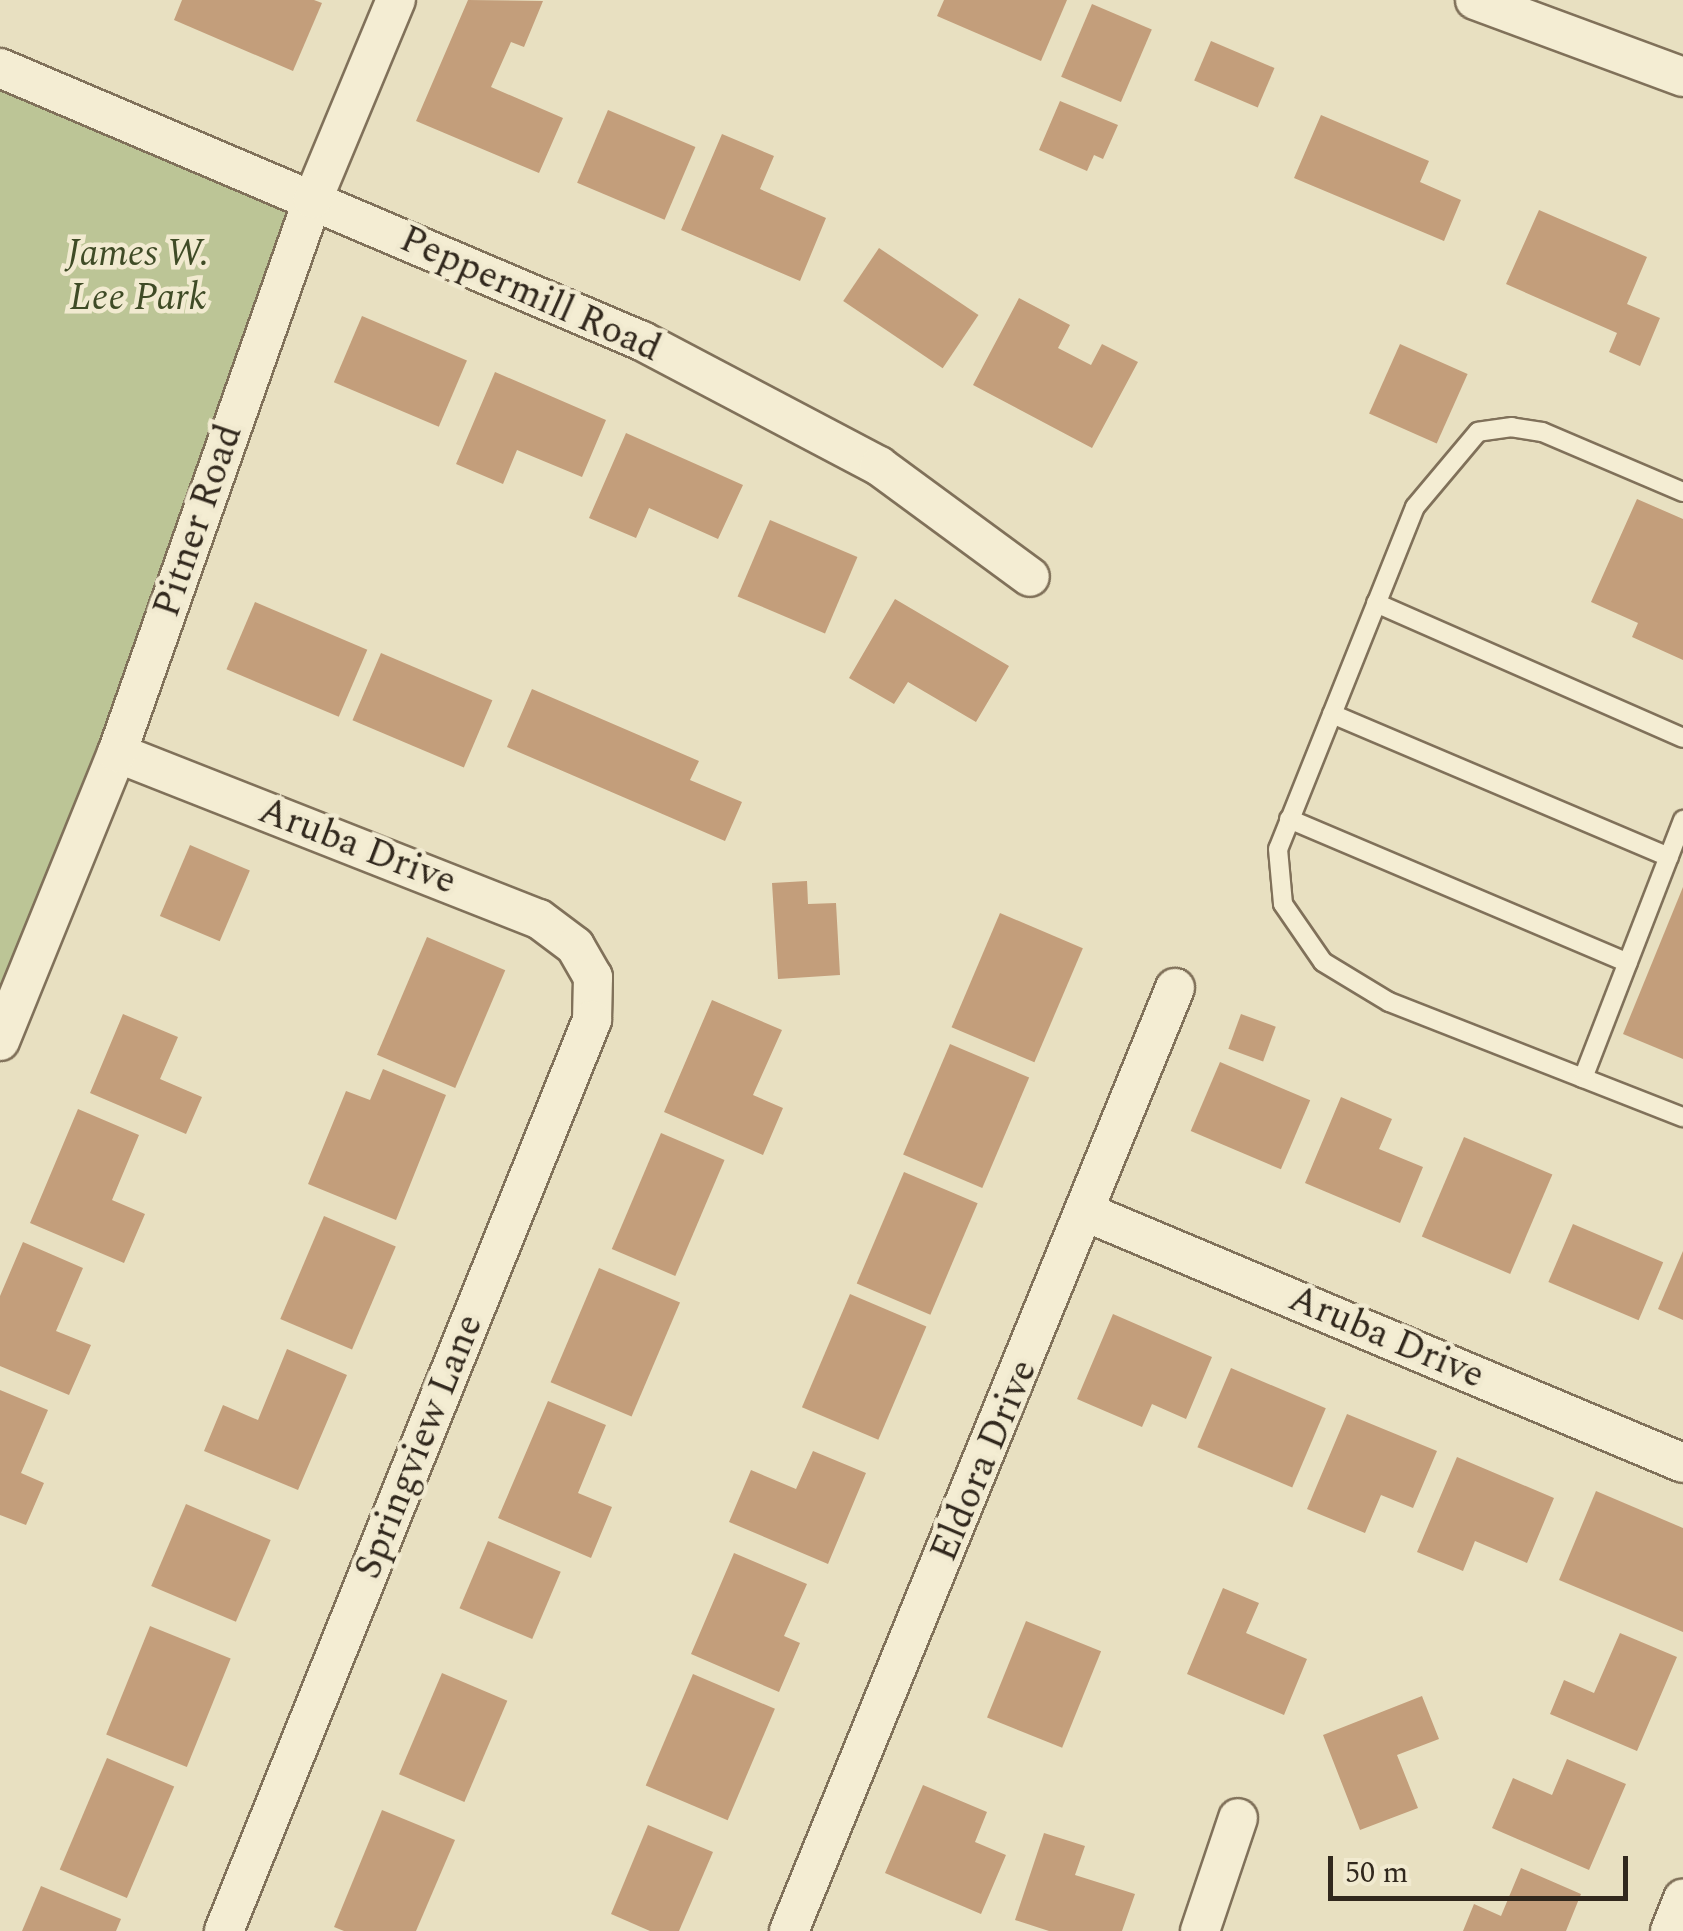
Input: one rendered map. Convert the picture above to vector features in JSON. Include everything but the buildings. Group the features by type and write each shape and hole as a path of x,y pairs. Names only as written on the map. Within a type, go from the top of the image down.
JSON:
{"street":[{"name":"Pitner Road","path":"0,1041 117,753 313,199 396,0"},
{"path":"1474,0 1683,78"},
{"name":"Peppermill Road","path":"0,68 642,342 862,457 1030,577"},
{"name":"Aruba Drive","path":"117,753 539,918 583,961"},
{"name":"Springview Lane","path":"224,1931 592,1020 593,977 583,961"},
{"name":"Eldora Drive","path":"789,1931 1088,1214 1175,988"},
{"name":"Aruba Drive","path":"1088,1214 1683,1464"},
{"path":"1200,1931 1238,1818"},
{"path":"1670,1931 1683,1899"}],"lane":[{"path":"1683,492 1542,432 1512,427 1478,432 1415,506 1278,849 1283,904 1323,962 1390,1002 1683,1116"},
{"path":"1376,603 1683,738"},
{"path":"1332,714 1668,858"},
{"path":"1289,819 1628,963"},
{"path":"1583,1078 1683,820"}],"green space":[{"name":"James W. Lee Park","path":"0,68 313,199 0,1041"}]}
